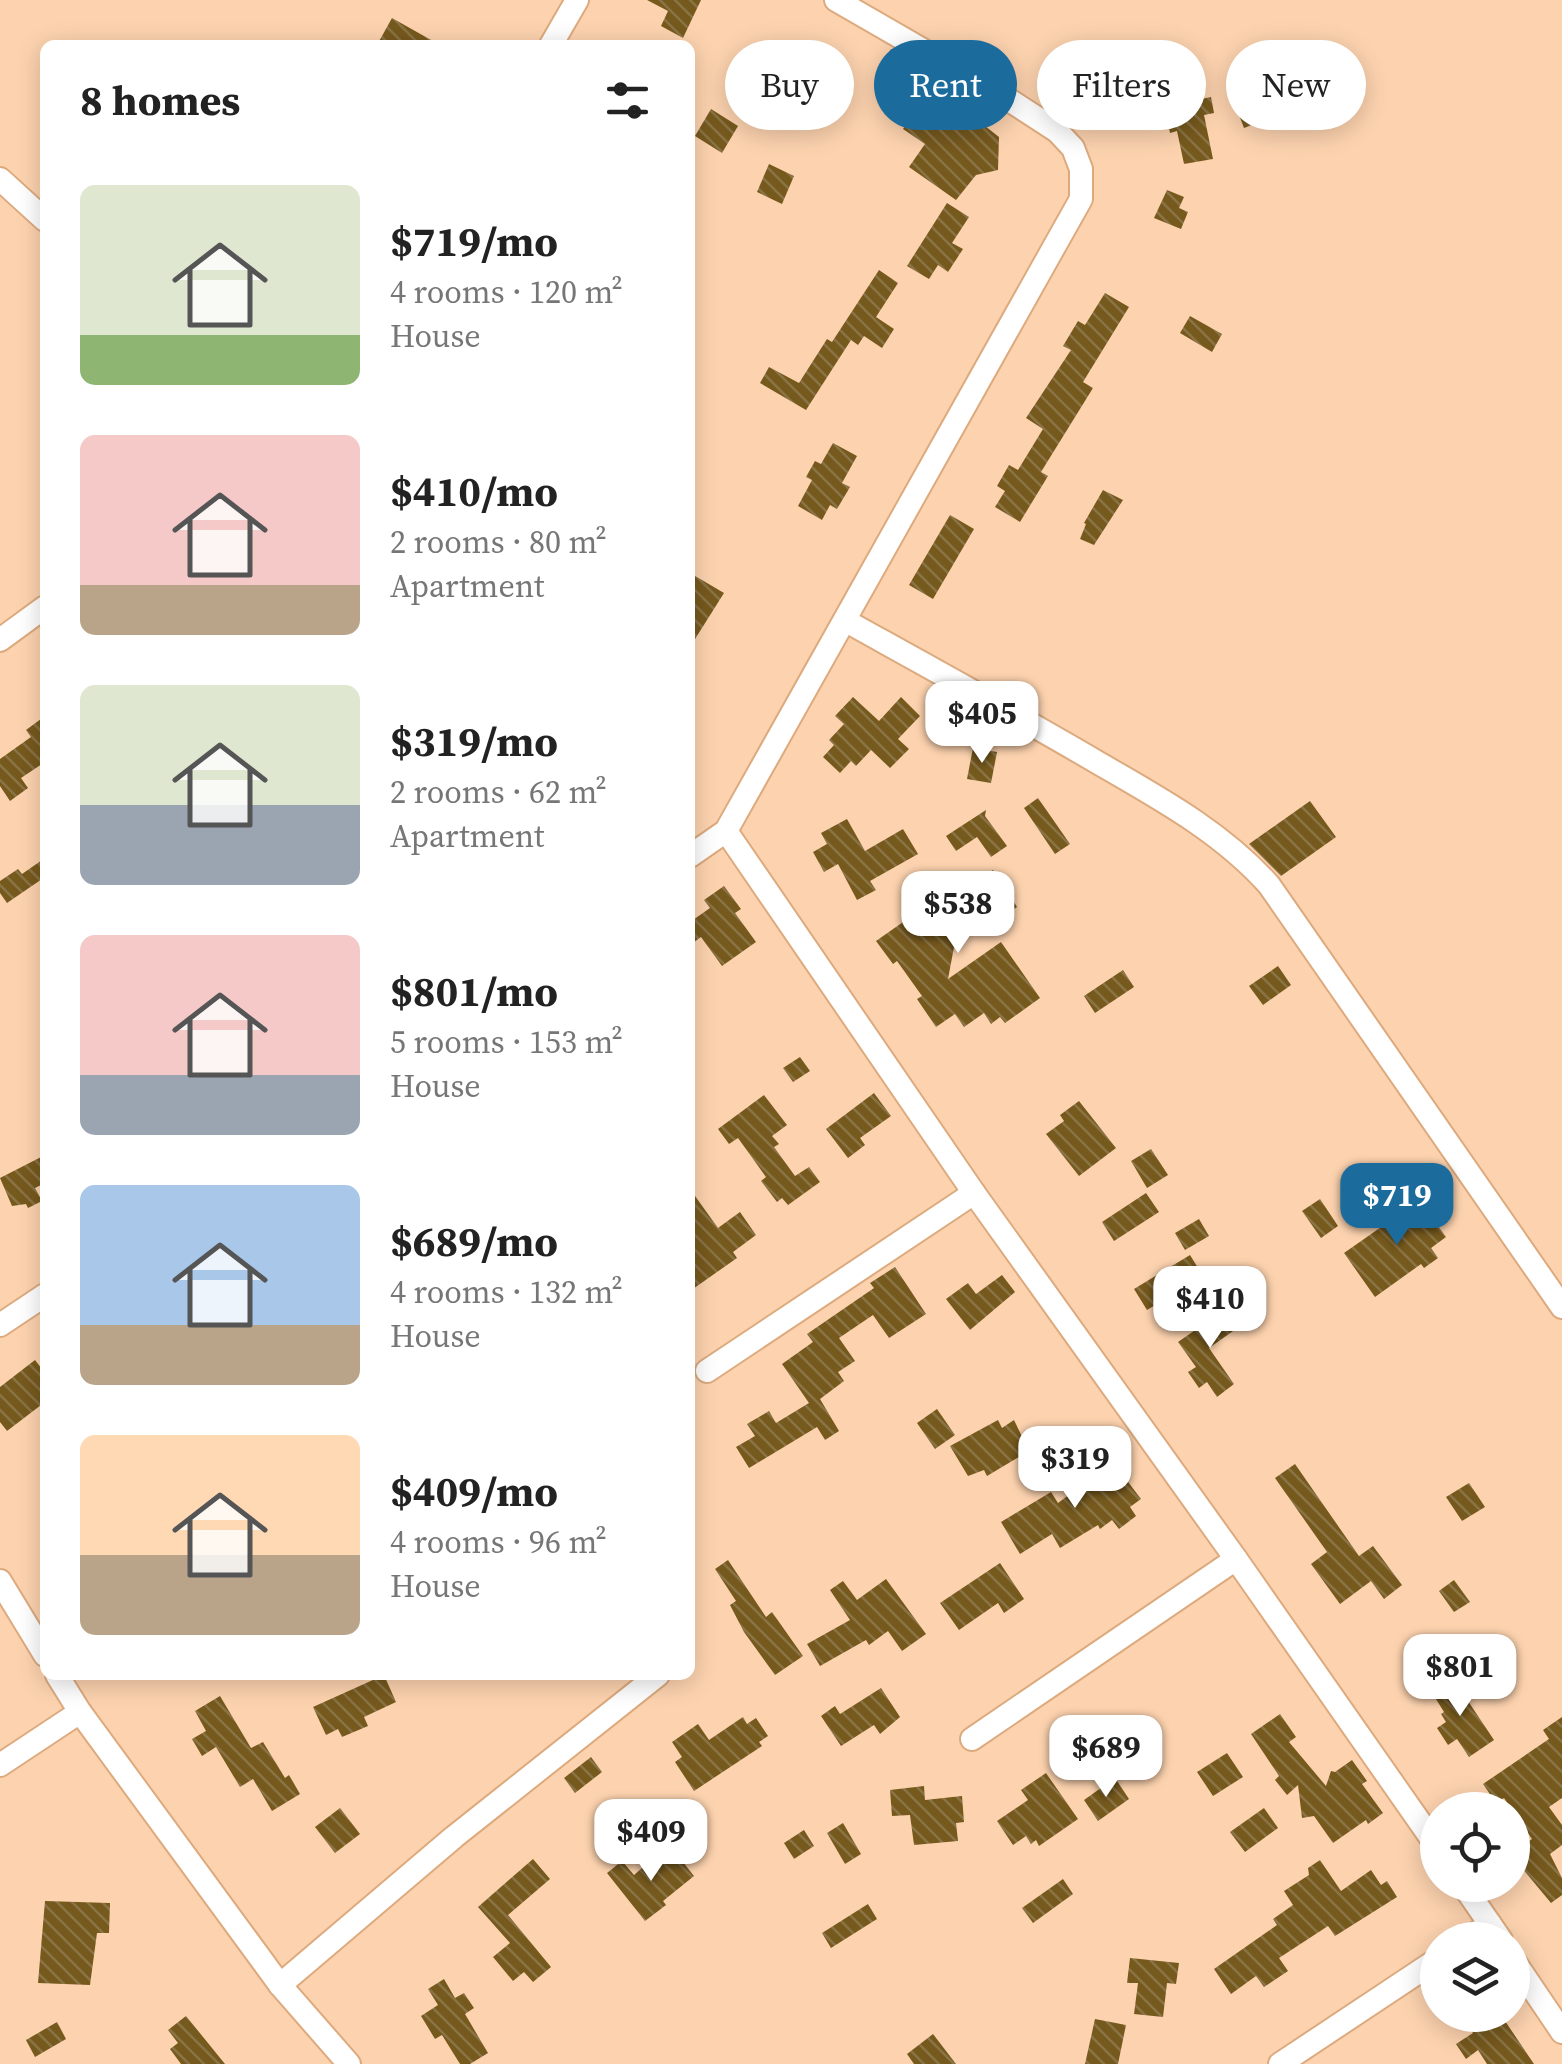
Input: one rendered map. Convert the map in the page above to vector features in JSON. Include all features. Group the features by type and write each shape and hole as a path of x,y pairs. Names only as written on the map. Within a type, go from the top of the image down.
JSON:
{"street":[{"path":"554,40 577,0"},
{"path":"695,853 726,831 1081,199 1081,169 1072,148 1057,131 836,0"},
{"path":"0,179 40,215"},
{"path":"0,640 40,612"},
{"path":"846,622 1142,788 1244,857 1269,885 1562,1307"},
{"path":"726,831 974,1193 1420,1822"},
{"path":"706,1371 974,1193"},
{"path":"0,1325 40,1298"},
{"path":"972,1739 1236,1558"},
{"path":"0,1581 40,1646"},
{"path":"61,1680 80,1712 280,1984 349,2064"},
{"path":"280,1984 652,1680"},
{"path":"0,1765 80,1712"},
{"path":"1280,2064 1420,1971"},
{"path":"1530,1985 1562,2032"}],"building":[{"path":"647,0 701,0 683,38 661,26 668,11"},
{"path":"392,18 431,40 380,40"},
{"path":"1211,97 1214,113 1206,115 1206,98"},
{"path":"711,109 725,118 725,130 736,130 722,153 695,136"},
{"path":"1206,125 1213,159 1184,164 1177,131 1169,130 1206,130"},
{"path":"904,130 990,130 999,137 998,170 976,175 956,200 909,167 925,144"},
{"path":"769,164 794,176 782,204 757,192"},
{"path":"1167,190 1184,197 1179,208 1188,212 1181,229 1154,218"},
{"path":"947,203 969,217 952,243 963,249 948,272 938,265 929,279 907,266"},
{"path":"879,270 898,283 876,317 894,329 882,348 864,336 858,345 851,340 806,410 760,383 769,367 799,383 827,339 832,342"},
{"path":"1105,293 1129,307 1083,382 1093,388 1041,472 1048,476 1020,522 995,507 1005,491 997,486 1009,465 1018,470 1043,429 1026,418 1071,350 1063,346 1078,321 1085,325"},
{"path":"1190,316 1222,334 1212,352 1180,333"},
{"path":"833,443 857,456 842,483 850,487 837,509 830,505 822,520 798,506 812,480 806,477 815,461 821,464"},
{"path":"1103,490 1123,500 1094,545 1080,539 1084,523"},
{"path":"950,515 974,529 933,599 909,585"},
{"path":"695,576 724,593 695,639"},
{"path":"853,697 879,721 901,697 920,716 898,739 909,749 890,768 871,750 856,766 851,761 840,773 823,757 834,745 829,740 844,724 835,716"},
{"path":"40,720 40,765 21,778 28,788 10,801 0,786 0,759 31,737 26,730"},
{"path":"973,748 997,752 991,783 967,779"},
{"path":"1038,798 1070,844 1055,854 1024,808"},
{"path":"1310,801 1336,837 1281,876 1249,844"},
{"path":"986,810 985,816 1007,846 991,857 977,837 956,851 946,836"},
{"path":"847,819 865,851 903,829 918,854 870,881 876,890 857,900 838,864 824,872 813,852 827,844 821,833"},
{"path":"40,861 40,880 7,903 0,893 0,881 18,869 22,874"},
{"path":"993,870 1017,907 995,922 989,912 980,918 964,894 948,979 1001,942 1040,998 1005,1023 1000,1017 991,1024 984,1013 964,1027 955,1014 936,1027 917,999 922,996 897,961 893,964 876,941 916,913 907,900 940,877 954,896"},
{"path":"724,886 741,909 735,913 756,942 722,966 701,937 695,941 695,918 710,908 704,900"},
{"path":"1278,966 1291,985 1263,1005 1249,986"},
{"path":"1123,970 1134,987 1095,1013 1084,996"},
{"path":"800,1057 810,1071 793,1082 783,1068"},
{"path":"874,1093 891,1116 860,1138 865,1145 848,1158 826,1129"},
{"path":"764,1095 787,1125 772,1136 779,1144 774,1147 795,1176 809,1167 820,1182 788,1205 782,1198 777,1202 761,1181 766,1177 738,1138 729,1144 718,1129"},
{"path":"1079,1101 1116,1148 1079,1176 1046,1134 1064,1121 1060,1115"},
{"path":"1151,1149 1168,1175 1147,1188 1131,1161"},
{"path":"40,1158 40,1186 35,1188 40,1202 28,1208 26,1204 12,1206 0,1178"},
{"path":"1146,1193 1159,1212 1114,1241 1102,1222"},
{"path":"695,1196 718,1228 740,1212 756,1235 733,1252 737,1258 695,1287"},
{"path":"1424,1197 1446,1237 1431,1248 1438,1258 1424,1268 1421,1264 1375,1297 1344,1253"},
{"path":"1320,1199 1338,1226 1321,1238 1302,1211"},
{"path":"1199,1219 1209,1236 1185,1250 1175,1233"},
{"path":"1190,1255 1203,1276 1147,1310 1134,1289"},
{"path":"895,1267 926,1314 889,1338 873,1315 839,1338 855,1361 838,1372 844,1381 820,1399 839,1431 825,1440 817,1427 749,1468 736,1447 755,1436 747,1424 769,1411 776,1423 809,1403 782,1364 813,1342 807,1334 874,1288 870,1283"},
{"path":"1002,1275 1015,1292 970,1330 946,1299 968,1283 976,1294"},
{"path":"1230,1306 1243,1324 1209,1348 1234,1384 1217,1397 1207,1382 1199,1388 1188,1372 1196,1367 1178,1342"},
{"path":"35,1360 40,1366 40,1406 7,1431 0,1422 0,1387"},
{"path":"937,1409 955,1435 935,1449 917,1423"},
{"path":"998,1420 1002,1428 1014,1420 1029,1451 987,1476 984,1470 968,1476 950,1446"},
{"path":"1113,1462 1141,1499 1130,1507 1136,1516 1119,1529 1112,1520 1100,1529 1098,1525 1060,1548 1052,1534 1020,1554 1001,1522 1051,1492 1058,1503"},
{"path":"1295,1464 1359,1556 1373,1546 1402,1585 1384,1599 1371,1581 1340,1604 1311,1564 1327,1552 1275,1478"},
{"path":"1469,1483 1485,1507 1462,1521 1446,1497"},
{"path":"728,1560 766,1617 772,1612 803,1656 775,1675 744,1632 730,1605 736,1601 715,1569"},
{"path":"1000,1563 1024,1599 1004,1613 998,1603 959,1630 940,1603"},
{"path":"886,1579 926,1634 902,1651 888,1631 869,1645 866,1640 820,1666 807,1644 850,1620 830,1590 843,1581 857,1600"},
{"path":"1454,1580 1470,1602 1454,1612 1439,1591"},
{"path":"1452,1677 1494,1740 1469,1757 1457,1739 1448,1745 1437,1728 1446,1722 1431,1691"},
{"path":"373,1680 386,1680 396,1702 364,1717 368,1726 342,1737 338,1729 326,1735 313,1707"},
{"path":"881,1688 900,1717 880,1734 874,1725 841,1746 821,1716 835,1706 840,1714"},
{"path":"220,1696 251,1748 263,1742 300,1794 272,1811 253,1779 240,1787 216,1747 202,1756 192,1739 206,1731 195,1711"},
{"path":"1280,1714 1296,1737 1289,1742 1326,1786 1331,1771 1352,1760 1367,1781 1362,1784 1383,1813 1333,1843 1314,1816 1302,1818 1298,1785 1287,1795 1251,1734"},
{"path":"743,1717 747,1724 756,1718 768,1736 759,1742 762,1746 694,1791 675,1762 682,1757 672,1742 698,1724 709,1740"},
{"path":"1562,1717 1562,1798 1549,1807 1562,1825 1562,1845 1550,1854 1562,1878 1562,1895 1551,1903 1530,1878 1530,1792 1488,1792 1483,1784 1549,1739 1543,1730"},
{"path":"1227,1753 1243,1777 1213,1796 1197,1772"},
{"path":"591,1757 602,1772 575,1793 564,1778"},
{"path":"1046,1773 1078,1819 1039,1846 1036,1840 1031,1844 1026,1836 1013,1845 997,1821 1028,1800 1021,1790"},
{"path":"1115,1778 1129,1799 1098,1821 1084,1800"},
{"path":"924,1786 925,1800 962,1796 964,1822 956,1823 958,1841 914,1845 910,1815 892,1816 890,1790"},
{"path":"340,1808 360,1834 335,1853 315,1827"},
{"path":"1264,1808 1278,1828 1245,1852 1230,1832"},
{"path":"843,1823 861,1854 845,1864 827,1833"},
{"path":"804,1830 814,1846 794,1859 784,1843"},
{"path":"675,1852 694,1876 645,1921 607,1873 622,1861 634,1875 642,1868 647,1874"},
{"path":"533,1859 550,1879 508,1915 551,1967 533,1982 524,1972 513,1981 493,1957 510,1943 478,1907"},
{"path":"1320,1860 1341,1891 1371,1870 1381,1885 1387,1881 1397,1897 1335,1936 1328,1926 1279,1958 1288,1971 1264,1987 1256,1976 1231,1994 1214,1969 1277,1925 1273,1919 1293,1905 1284,1891 1309,1875 1308,1868"},
{"path":"1063,1879 1073,1894 1033,1923 1022,1908"},
{"path":"45,1901 110,1903 109,1933 97,1933 90,1985 38,1983"},
{"path":"868,1904 877,1919 831,1948 822,1933"},
{"path":"1130,1958 1179,1963 1176,1984 1167,1983 1163,2017 1134,2014 1138,1983 1127,1983"},
{"path":"444,1979 455,1998 464,1993 474,2008 465,2014 488,2053 470,2064 460,2064 442,2035 435,2039 421,2016 438,2005 428,1989"},
{"path":"186,2016 225,2064 181,2064 170,2049 178,2043 168,2030"},
{"path":"1095,2019 1126,2025 1118,2064 1085,2064"},
{"path":"57,2022 66,2039 35,2057 26,2040"},
{"path":"1512,2032 1534,2064 1487,2064 1478,2050 1466,2059 1456,2044 1473,2033"},
{"path":"933,2034 956,2064 914,2064 907,2054"}]}
